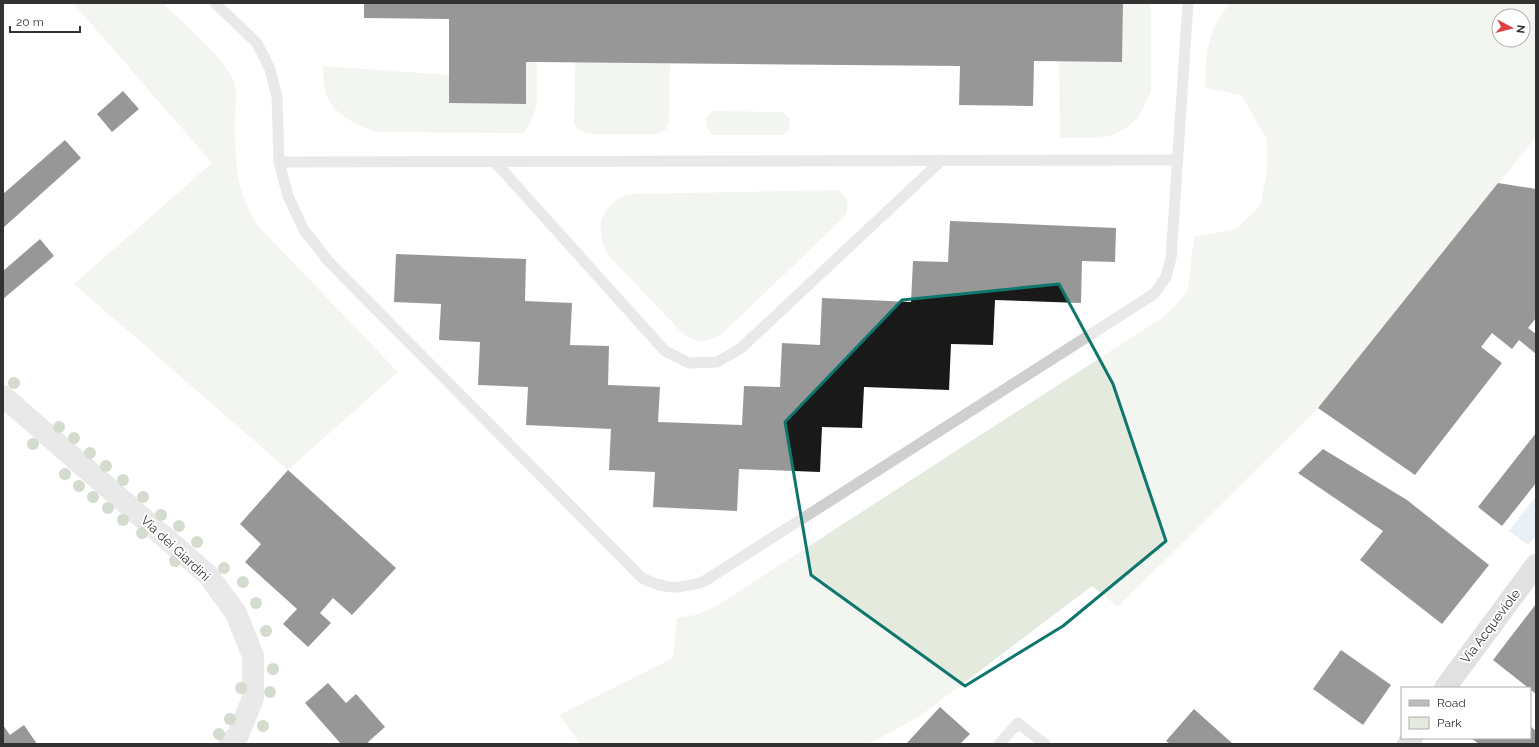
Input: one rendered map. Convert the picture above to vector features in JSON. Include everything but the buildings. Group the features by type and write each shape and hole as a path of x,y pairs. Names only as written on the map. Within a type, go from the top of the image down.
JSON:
{"main road":[{"name":"Via Acqueviole","path":"1446,687 1536,565"}],"street":[{"name":"Via dei Giardini","path":"3,396 208,575 236,613 253,656 253,698 238,735 229,744"}],"lane":[{"path":"215,3 257,43 270,69 277,96 279,162 288,196 304,230 330,262 642,578 660,587 680,588 703,582 1154,294 1166,277 1171,258 1188,3"},
{"path":"494,161 665,352 689,363 717,362 740,349 942,160"},
{"path":"279,162 1178,160"},
{"path":"1000,744 1018,723 1045,744"}],"highlighted area":[{"path":"1059,284 1113,384 1166,541 1063,626 965,686 811,575 785,422 902,300"}],"green space":[{"path":"73,3 163,3 213,52 229,73 235,86 236,163 241,190 252,216 261,229 398,372 288,470 74,284 212,163"},
{"path":"1123,3 1151,3 1151,92 1138,118 1126,128 1111,136 1095,138 1060,138 1059,61 1122,62"},
{"path":"1230,3 1536,3 1536,137 1318,408 1118,607 1092,586 920,716 869,744 580,744 559,715 673,658 677,618 695,615 715,607 1163,317 1178,303 1188,290 1194,237 1236,229 1260,206 1267,171 1267,139 1241,95 1205,88 1207,53 1212,33"},
{"path":"526,62 537,62 537,100 533,117 523,133 376,132 346,118 334,108 326,94 324,87 323,66 449,75 449,103 525,104"},
{"path":"575,62 670,63 669,121 666,129 658,134 587,134 578,130 574,123"},
{"path":"713,111 783,112 790,121 790,126 783,135 713,135 706,126 706,120"},
{"path":"838,190 846,198 848,205 845,216 722,334 707,341 695,340 684,335 608,255 601,236 600,228 605,212 610,206 627,194"}],"water":[{"path":"1536,496 1536,536 1528,545 1509,531"}]}
